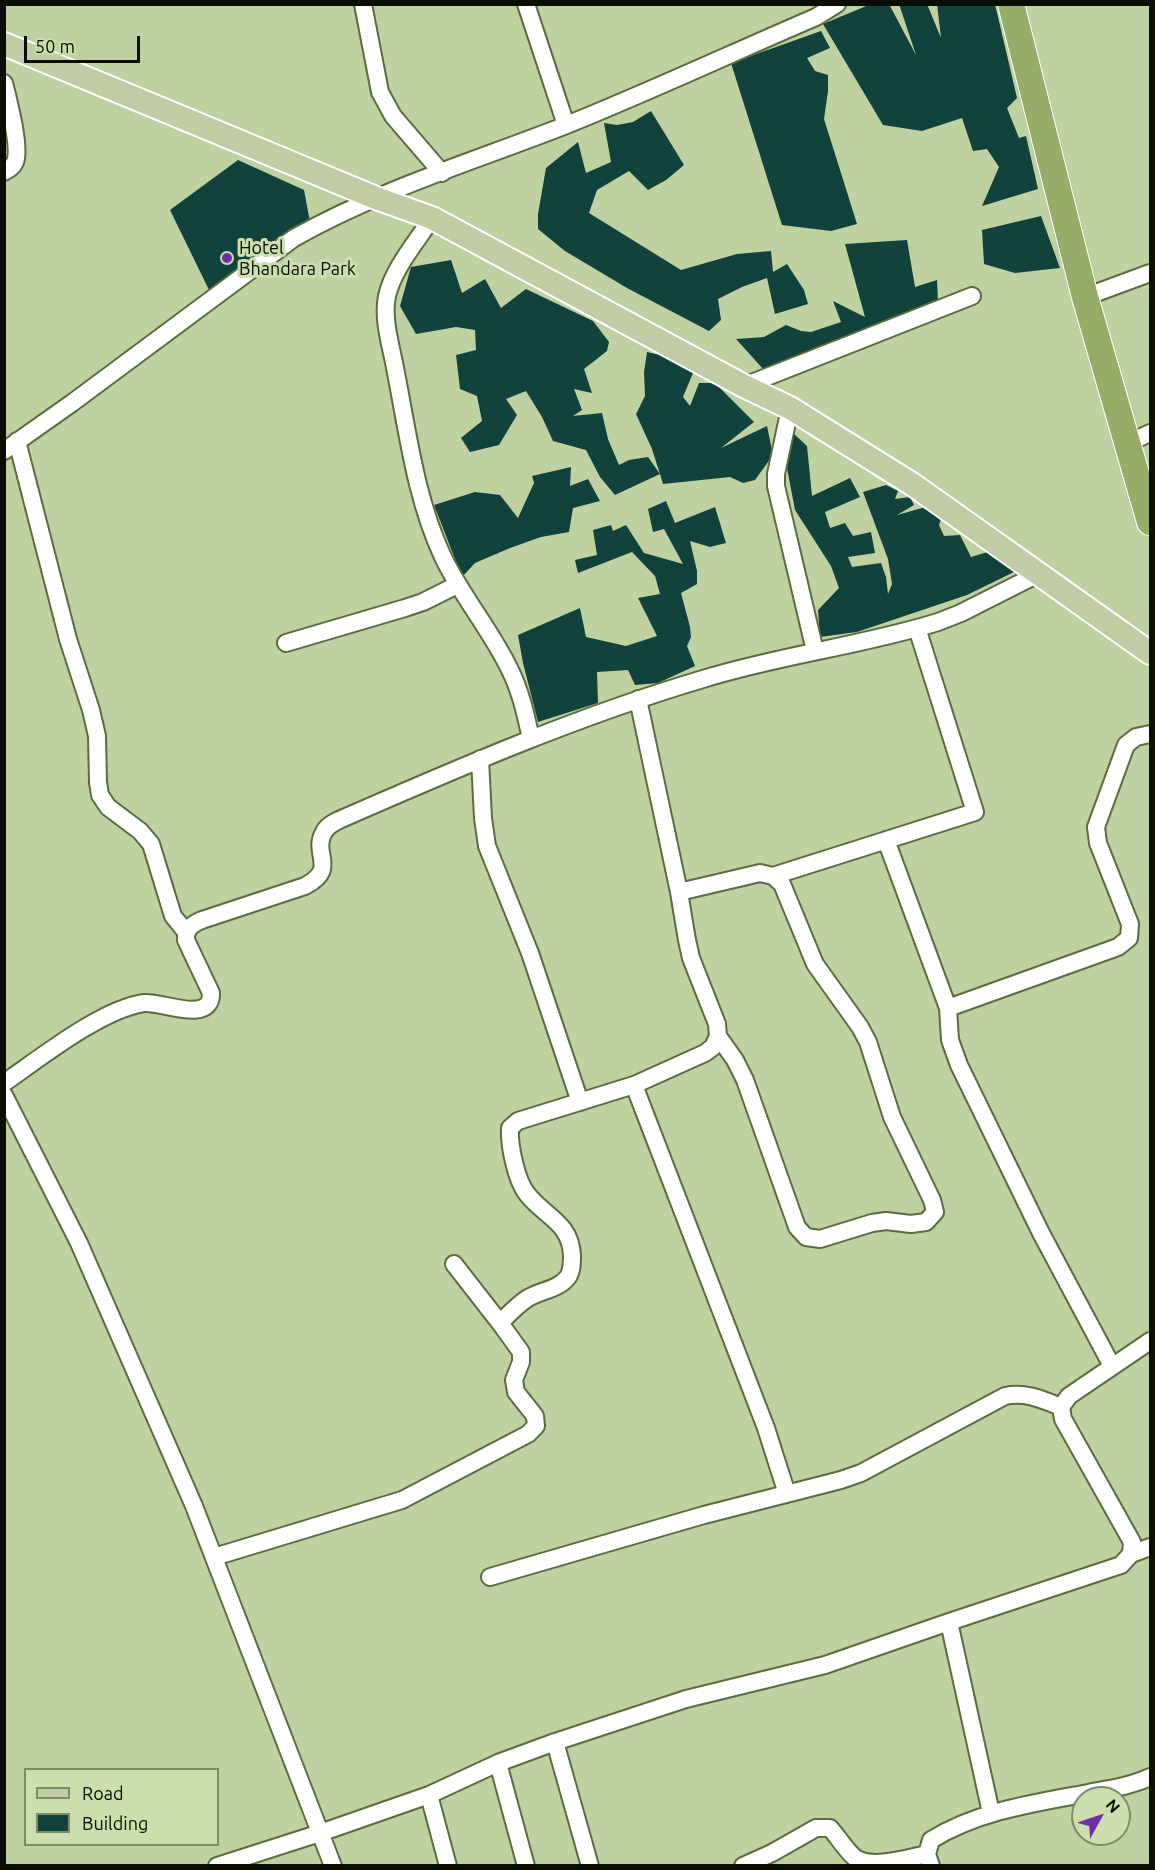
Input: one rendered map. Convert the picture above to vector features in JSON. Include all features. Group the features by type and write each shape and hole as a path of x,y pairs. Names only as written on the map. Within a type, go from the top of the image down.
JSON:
{"highway":[{"path":"1011,4 1085,297 1150,522"}],"main road":[{"path":"4,44 376,198 432,218 744,386 790,408 912,484 1150,653"}],"street":[{"path":"363,4 380,92 393,116 442,173"},
{"path":"526,4 566,125"},
{"path":"4,1083 97,1021 125,1008 156,1003 195,1011 206,1006 211,999 211,993 189,949 186,932 173,916 151,844 140,831 108,807 100,795 96,736 91,710 11,446 294,238 316,226 376,198 566,125 814,11 837,4"},
{"path":"4,83 14,125 16,156 11,167 4,171"},
{"path":"432,218 392,280 386,299 387,324 412,455 433,534 457,585 510,669 523,704 531,739"},
{"path":"1085,297 1150,273"},
{"path":"744,386 972,296"},
{"path":"790,408 776,474 776,486 815,651"},
{"path":"1126,444 1150,433"},
{"path":"186,932 202,920 312,882 322,871 321,838 323,832 331,825 480,759 638,699 706,678 917,628 961,613 1038,574"},
{"path":"286,643 423,602 457,585"},
{"path":"773,876 975,812 917,628"},
{"path":"500,1323 518,1305 530,1297 560,1285 570,1275 572,1259 571,1242 564,1228 527,1194 520,1182 509,1141 510,1128 518,1121 634,1085 705,1053 713,1047 718,1036 717,1024 689,949 638,699"},
{"path":"948,1008 1118,947 1129,938 1130,924 1098,843 1096,827 1126,746 1136,737 1150,734"},
{"path":"480,759 487,846 530,953 580,1102"},
{"path":"886,840 948,1008 950,1040 959,1065 1041,1233 1112,1366"},
{"path":"679,892 760,873 773,876 782,884 815,964 860,1027 868,1042 892,1117 932,1200 935,1212 926,1222 911,1224 886,1221 820,1239 806,1237 797,1227 745,1080 735,1060 718,1036"},
{"path":"634,1085 766,1428 787,1494"},
{"path":"4,1095 79,1243 189,1495 333,1866"},
{"path":"214,1557 402,1500 528,1434 536,1426 535,1416 516,1392 514,1380 521,1362 521,1352 454,1264"},
{"path":"1131,1554 1132,1542 1063,1419 1061,1407 1069,1396 1150,1341"},
{"path":"490,1577 704,1515 861,1473 1005,1396 1031,1395 1061,1407"},
{"path":"217,1866 429,1795 498,1763 555,1742 686,1699 825,1665 1121,1565 1131,1554 1150,1547"},
{"path":"949,1622 991,1813"},
{"path":"555,1742 590,1866"},
{"path":"498,1763 526,1866"},
{"path":"743,1866 772,1853 816,1828 830,1828 855,1857 868,1863 929,1860 931,1840 942,1833 991,1813 1120,1787 1150,1777"},
{"path":"429,1795 448,1866"}],"building":[{"path":"871,4 889,4 916,55 899,4 927,4 941,38 937,4 995,4 1017,98 1007,108 1019,138 1026,136 1038,189 982,206 999,167 987,149 973,151 962,118 922,131 883,125 823,24"},
{"path":"821,31 830,48 807,58 815,71 828,75 824,119 857,224 831,231 782,225 731,63"},
{"path":"651,111 684,165 666,180 648,190 629,171 597,190 589,213 681,270 737,254 771,251 773,272 787,264 804,290 808,304 775,314 767,278 718,299 721,320 709,331 627,288 565,251 538,229 538,214 546,168 578,142 586,173 611,162 604,123 617,125 633,122"},
{"name":"Hotel Bhandara Park","path":"238,160 304,190 310,222 211,294 170,210"},
{"path":"1041,216 1060,268 1015,273 984,264 982,230"},
{"path":"907,240 915,287 937,280 938,301 764,370 736,339 764,337 786,325 811,332 841,322 833,301 865,317 845,244"},
{"path":"451,260 462,293 485,279 501,308 526,289 593,321 609,342 607,351 584,369 592,393 574,389 582,410 573,416 602,413 608,439 619,465 629,460 648,457 660,474 615,495 600,477 586,450 553,441 526,391 506,399 517,415 499,445 470,452 461,438 482,421 477,396 460,389 456,355 476,350 475,330 456,327 416,334 400,306 411,267"},
{"path":"647,352 673,358 693,373 683,397 690,406 699,383 715,383 754,422 721,448 767,426 773,455 755,480 743,483 730,477 663,484 652,449 636,414 645,396 644,372"},
{"path":"793,433 807,446 812,496 850,478 860,497 825,512 830,528 845,523 853,536 871,532 875,553 848,557 852,567 881,563 888,594 892,584 888,559 863,492 886,485 898,491 895,499 910,497 914,505 897,515 933,505 942,516 939,525 944,536 960,535 971,557 991,551 1016,571 967,595 857,632 820,637 818,610 839,588 831,566 795,510 787,468"},
{"path":"571,467 570,486 588,479 600,501 573,508 569,532 541,537 510,548 475,563 462,577 434,505 475,492 500,495 518,518 534,483 532,476"},
{"path":"666,501 675,523 715,507 726,543 710,547 690,541 697,571 697,584 681,593 690,627 691,637 687,646 695,666 658,683 635,685 628,670 597,672 598,703 538,722 518,635 580,608 586,637 626,646 657,636 638,598 660,594 655,576 632,552 578,573 575,560 597,555 593,530 611,525 613,531 626,525 644,553 683,564 664,529 653,532 648,509"}],"place":[{"name":"Hotel Bhandara Park","path":"227,258"}]}
